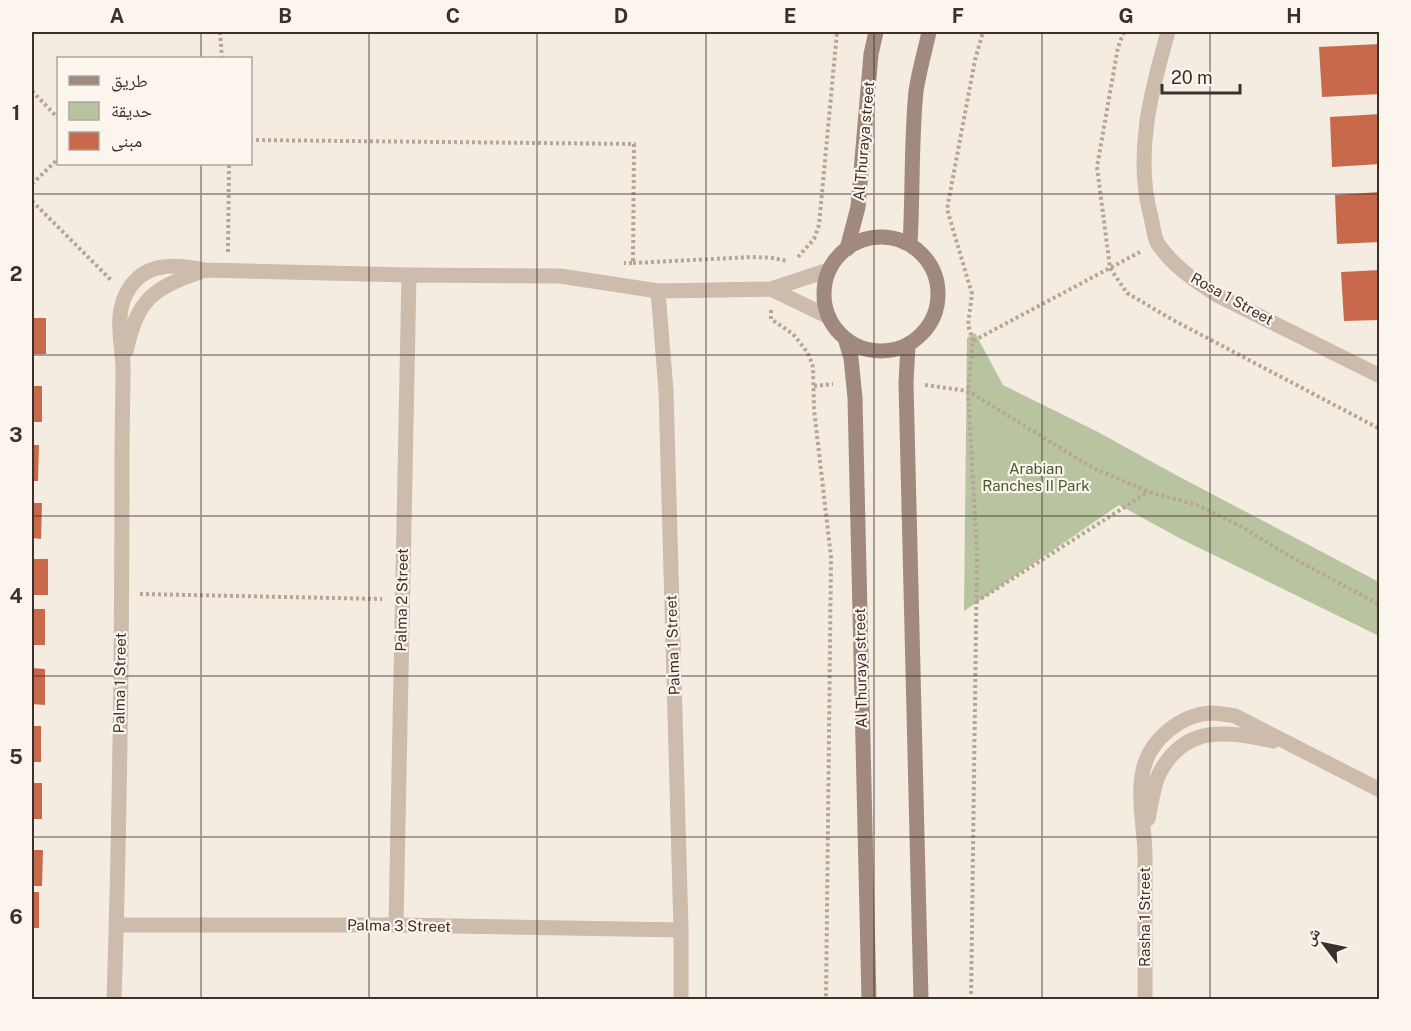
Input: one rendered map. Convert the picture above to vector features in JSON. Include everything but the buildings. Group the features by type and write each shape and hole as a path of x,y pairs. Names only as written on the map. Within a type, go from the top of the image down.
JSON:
{"street":[{"name":"Al Thuraya street","path":"847,249 858,207 871,54 876,32"},
{"path":"910,244 913,201 912,144 917,88 929,32"},
{"name":"Rosa 1 Street","path":"1168,32 1152,88 1144,148 1144,179 1157,242 1174,263 1209,290 1380,376"},
{"path":"878,237 894,238 910,244 926,257 936,274 939,295 935,315 924,332 908,344 892,350 875,351 859,347 836,329 829,317 825,302 825,286 829,270 836,258 861,240 878,237"},
{"name":"Palma 1 Street","path":"114,999 122,594 123,366 120,309 126,294 136,281 146,272 171,265 227,271 560,276 658,291 771,289"},
{"name":"Palma 1 Street","path":"123,366 132,326 148,299 159,288 204,270"},
{"path":"771,289 829,270"},
{"name":"Palma 2 Street","path":"396,925 409,275"},
{"path":"771,289 829,317"},
{"name":"Palma 1 Street","path":"658,291 666,391 681,999"},
{"name":"Al Thuraya street","path":"845,338 851,358 853,382 869,999"},
{"path":"908,344 906,383 921,999"},
{"name":"Rasha 1 Street","path":"1145,999 1145,834 1141,793 1143,770 1152,748 1168,730 1188,718 1212,713 1235,716 1380,790"},
{"name":"Rasha 1 Street","path":"1145,834 1158,776 1172,755 1192,740 1217,733 1285,743"},
{"name":"Palma 3 Street","path":"117,925 396,925 681,930"}],"path":[{"path":"220,32 222,57"},
{"path":"826,999 831,557 814,410 813,366 808,353 793,334 771,319 771,271 792,262 814,239 819,225 837,32"},
{"path":"971,999 977,553 968,391 973,341 968,325 972,294 947,209 957,146 983,32"},
{"path":"32,91 57,117"},
{"path":"252,140 634,144 633,263"},
{"path":"32,184 57,160"},
{"path":"227,271 229,165"},
{"path":"32,201 126,294"},
{"path":"973,341 1157,242"},
{"path":"622,263 752,257 792,262"},
{"path":"814,386 853,382"},
{"path":"906,383 968,391 1093,468 1149,492 1197,505 1242,527 1300,562 1380,605"},
{"path":"976,602 1149,492"},
{"path":"122,594 402,599"}],"green space":[{"name":"Arabian Ranches II Park","path":"975,333 1003,385 1098,432 1379,582 1379,636 1181,539 1119,505 964,611 967,338"}]}
